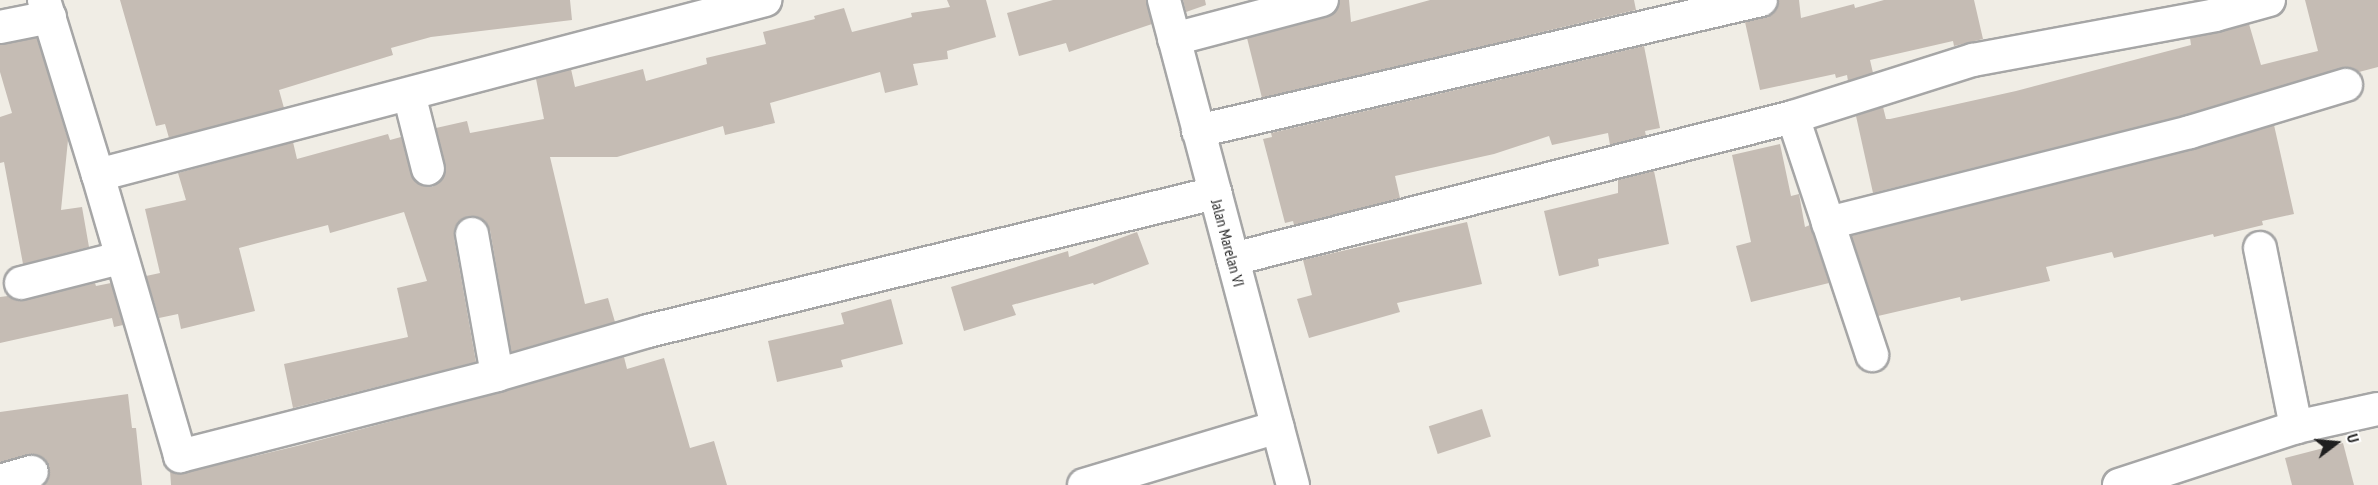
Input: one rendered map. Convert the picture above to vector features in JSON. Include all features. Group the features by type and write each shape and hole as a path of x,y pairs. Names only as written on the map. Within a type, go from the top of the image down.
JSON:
{"street":[{"path":"98,175 765,0"},
{"name":"Jalan Marelan VI","path":"1164,0 1293,485"},
{"path":"1174,39 1322,0"},
{"path":"1198,131 1761,0"},
{"path":"1233,259 1793,117 1973,60 2215,15 2269,0"},
{"path":"0,27 47,9 98,175 120,258 133,288 180,456 497,375 648,331 1215,194"},
{"path":"1828,223 2190,132 2346,85"},
{"path":"409,94 428,169"},
{"path":"1793,117 1872,355"},
{"path":"472,234 497,375"},
{"path":"2260,248 2296,427"},
{"path":"21,283 120,258"},
{"path":"2119,485 2296,427 2378,409"},
{"path":"1084,485 1277,427"},
{"path":"0,481 32,472"}],"building":[{"path":"120,0 570,0 572,20 431,37 391,48 393,55 279,90 284,108 169,138 165,124 156,126"},
{"path":"947,0 986,0 996,37 947,51 948,59 913,64 918,85 885,93 880,72 770,103 775,123 725,135 723,126 617,157 550,157 585,304 608,298 615,322 511,352 490,230 479,217 468,216 455,227 454,237 476,362 293,408 284,364 408,337 397,288 427,281 404,212 330,233 328,225 239,248 255,311 181,329 178,314 159,318 146,276 160,273 145,209 186,200 178,173 293,142 297,159 388,134 390,140 401,137 415,181 423,186 432,187 440,182 445,173 436,128 467,121 470,133 544,119 536,79 571,69 575,87 643,69 646,81 707,64 706,58 766,44 763,32 815,19 814,16 844,8 852,32 912,17 911,13 950,7"},
{"path":"1053,0 1147,0 1152,24 1069,52 1066,43 1019,56 1007,13"},
{"path":"1183,0 1205,0 1206,5 1186,12"},
{"path":"1339,0 1349,0 1351,22 1430,0 1634,0 1636,10 1262,98 1247,38 1327,17 1335,12"},
{"path":"1778,0 1799,0 1801,18 1854,4 1855,8 1884,0 1974,0 1983,39 1954,46 1953,41 1870,60 1873,73 1848,81 1847,75 1836,78 1835,74 1760,90 1745,22 1773,13"},
{"path":"2305,0 2378,0 2378,67 2359,72 2351,68 2341,68 2185,115 1873,193 1856,116 1883,107 1886,119 1890,119 2016,91 2191,45 2190,38 2249,24 2261,65 2318,51"},
{"path":"37,38 68,140 61,210 82,207 89,247 23,264 4,162 0,163 0,117 12,113 0,72 0,45"},
{"path":"1644,46 1660,128 1645,131 1646,136 1610,145 1608,133 1552,145 1549,136 1494,154 1395,176 1400,198 1294,225 1293,221 1285,223 1263,139 1272,137 1271,133"},
{"path":"2274,125 2294,214 2262,221 2263,225 2214,237 2213,234 2114,258 2112,252 2046,267 2050,281 1961,301 1960,297 1878,316 1851,236 2194,149"},
{"path":"1780,144 1791,196 1799,194 1805,227 1810,225 1829,283 1751,302 1736,246 1751,242 1732,155"},
{"path":"1654,171 1669,244 1598,259 1599,266 1559,276 1544,211 1618,193 1618,180"},
{"path":"1467,222 1482,284 1397,303 1400,312 1309,338 1297,299 1312,295 1303,260"},
{"path":"1137,232 1149,264 1094,285 1093,283 1012,305 1016,315 964,331 951,287 1068,251 1069,257"},
{"path":"95,283 96,286 111,283 123,325 114,327 112,318 0,343 0,297 8,296 16,300 25,300"},
{"path":"891,299 903,344 841,360 843,367 777,382 768,341 844,324 841,313"},
{"path":"624,357 627,369 664,358 690,448 714,441 727,485 171,485 170,470 184,473 301,445"},
{"path":"128,394 132,428 136,428 142,485 44,485 49,477 49,468 45,460 37,455 0,462 0,412"},
{"path":"1482,409 1491,437 1438,454 1429,426"},
{"path":"2343,443 2354,485 2292,485 2285,458"}]}
